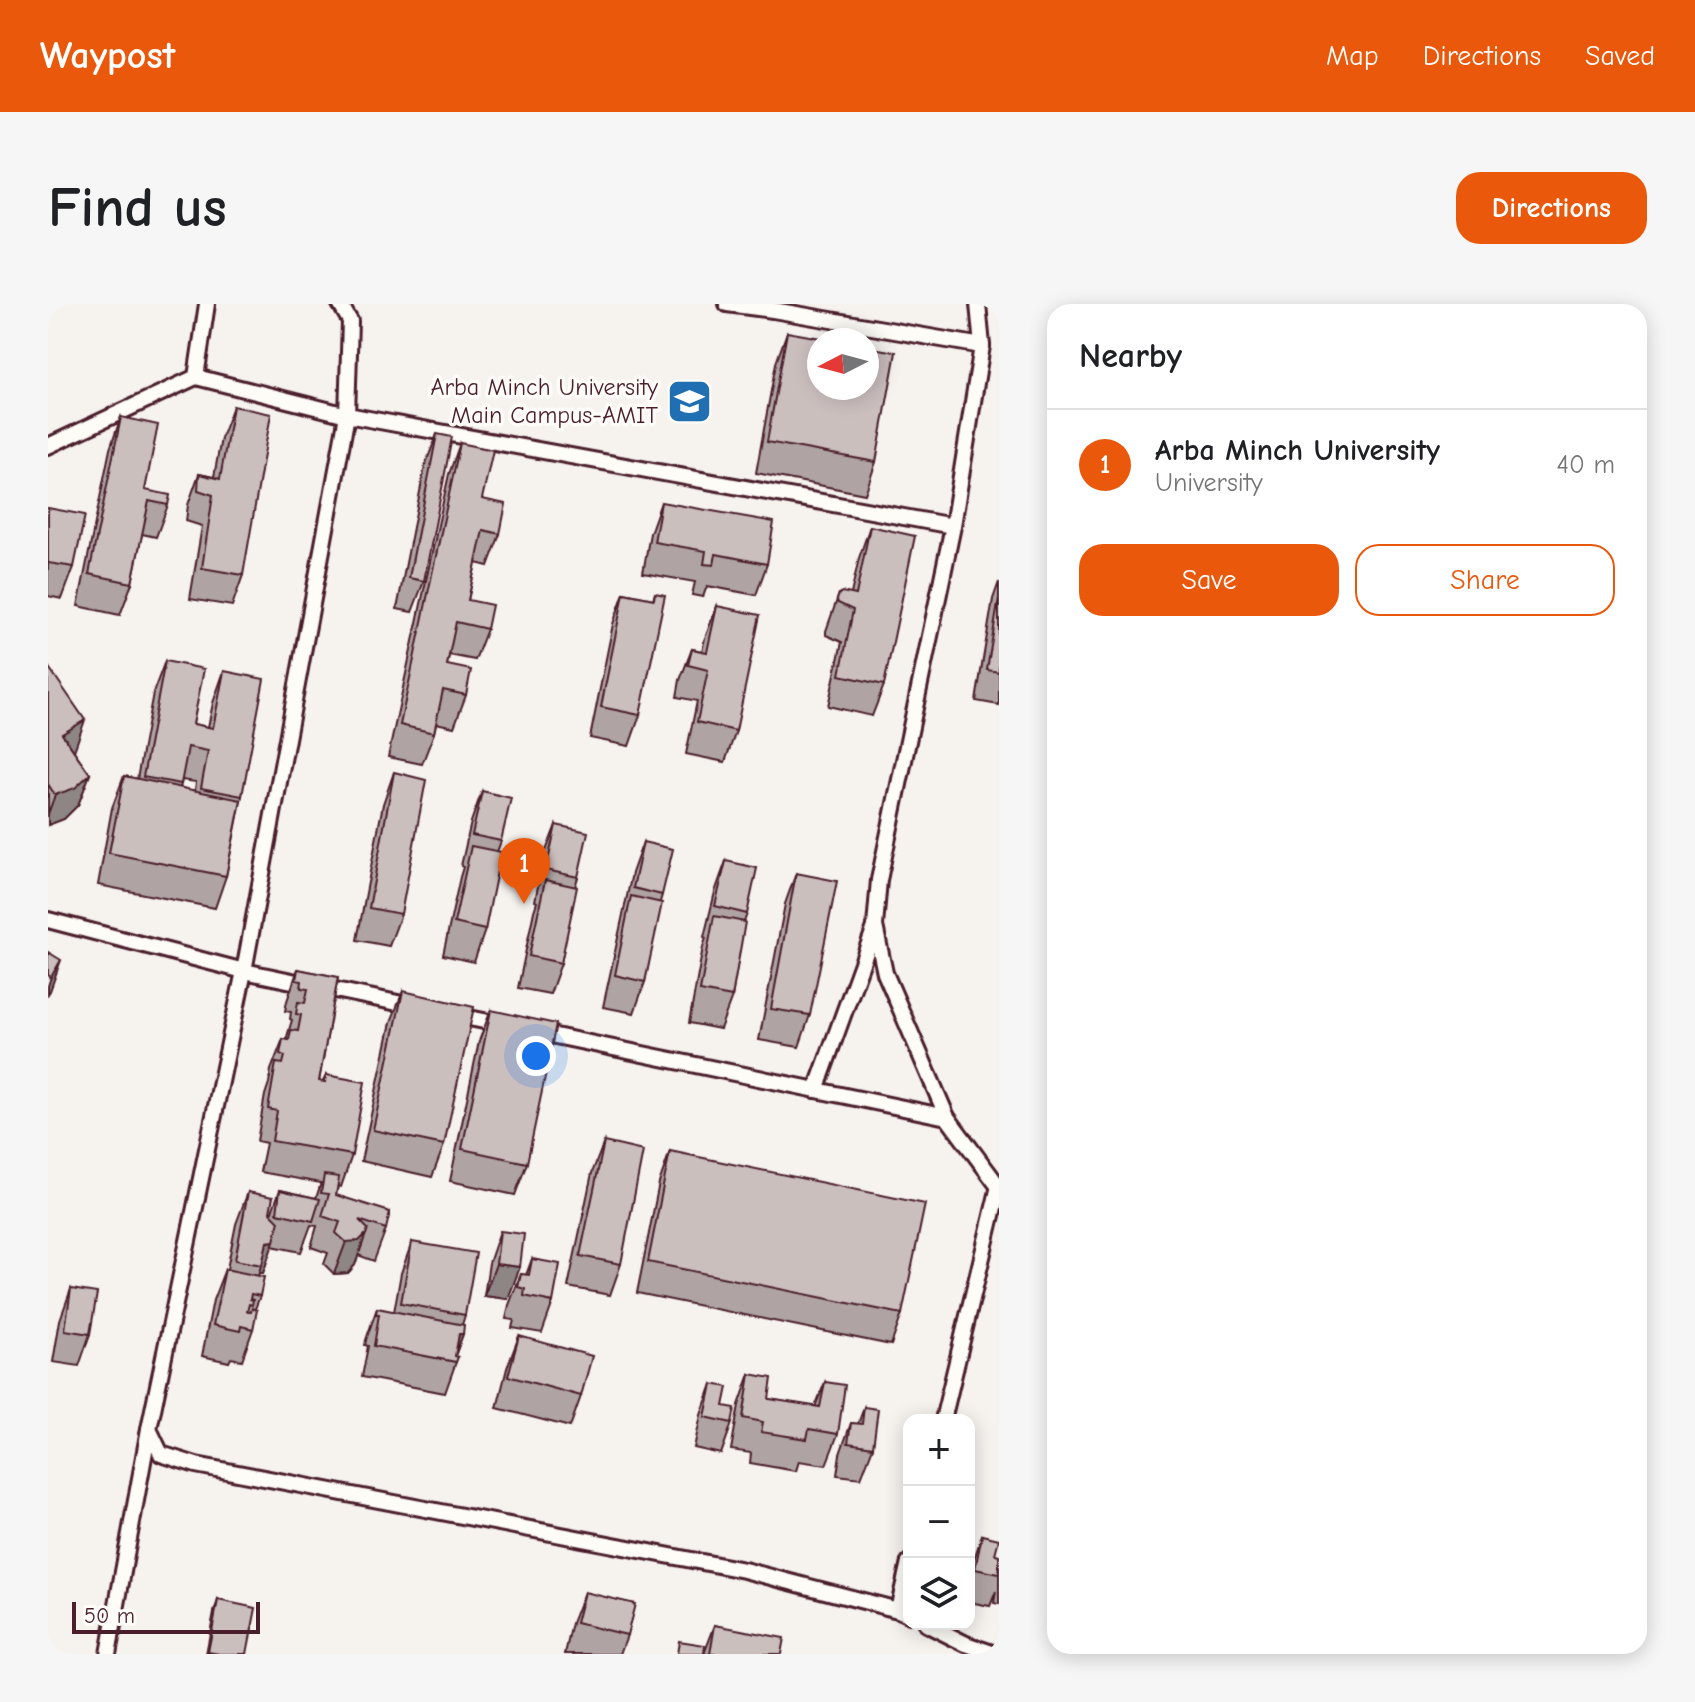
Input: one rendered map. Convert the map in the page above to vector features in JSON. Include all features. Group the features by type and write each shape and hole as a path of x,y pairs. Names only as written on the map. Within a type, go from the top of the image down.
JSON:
{"lane":[{"path":"196,377 207,304"},
{"path":"108,1654 149,1429 244,971 347,415 350,321 340,304"},
{"path":"727,304 773,307 982,346"},
{"path":"816,1090 875,926 879,880 953,526 982,346 978,304"},
{"path":"48,446 196,377 347,415 953,526"},
{"path":"48,920 244,971 426,1009"},
{"path":"875,926 885,973 947,1117 999,1186 944,1414"},
{"path":"441,1012 947,1117"},
{"path":"149,1429 161,1454 196,1465 744,1570 903,1613"},
{"path":"938,1630 995,1654"}],"building":[{"path":"787,332 807,336 807,400 879,400 879,349 896,352 876,462 767,442"},
{"path":"233,406 271,414 243,575 202,568 213,495 198,490 199,474 220,479"},
{"path":"121,417 158,425 145,490 170,495 168,505 149,501 132,583 89,574"},
{"path":"437,434 452,437 424,581 409,578"},
{"path":"460,443 493,450 482,499 506,504 500,534 483,530 468,600 492,605 487,629 456,622 447,665 471,670 466,695 443,690 434,733 400,725"},
{"path":"661,502 774,522 767,564 716,554 714,565 704,564 706,551 654,542"},
{"path":"48,508 85,515 74,567 48,563"},
{"path":"870,526 915,536 884,685 840,675 853,610 837,600 842,592 856,595"},
{"path":"624,593 654,599 655,593 665,595 640,715 601,707"},
{"path":"999,598 999,672 987,670"},
{"path":"717,606 760,615 736,731 697,722 708,670 688,665 692,649 707,652"},
{"path":"165,661 204,669 193,724 213,728 224,671 264,679 242,796 201,788 208,751 188,747 181,784 143,777"},
{"path":"48,666 85,720 62,734 90,774 75,788 55,795 48,784"},
{"path":"394,772 426,780 401,914 369,908"},
{"path":"124,776 241,800 226,876 109,853"},
{"path":"482,791 511,798 501,841 472,835"},
{"path":"556,825 588,832 578,877 546,870"},
{"path":"643,842 673,849 662,895 633,888"},
{"path":"471,846 501,852 485,930 454,923"},
{"path":"726,861 757,868 747,914 715,906"},
{"path":"796,873 837,881 810,1015 771,1009"},
{"path":"545,880 577,887 561,963 529,956"},
{"path":"631,896 662,903 645,982 615,975"},
{"path":"714,916 745,922 732,997 700,991"},
{"path":"48,952 61,960 51,977 48,975"},
{"path":"298,969 338,977 319,1081 325,1082 326,1075 365,1082 352,1155 272,1141 277,1111 268,1109 276,1063 283,1064 285,1056 280,1054 283,1039 289,1040 291,1030 298,1031 301,1015 296,1014 298,1002 305,1003 308,989 301,988 302,981 296,980"},
{"path":"403,991 474,1007 444,1145 373,1130"},
{"path":"491,1010 556,1024 527,1163 462,1149"},
{"path":"604,1142 643,1151 621,1264 580,1256"},
{"path":"670,1151 925,1204 902,1314 648,1262"},
{"path":"324,1175 339,1177 336,1195 390,1212 386,1229 359,1220 368,1229 366,1234 359,1241 346,1242 336,1233 340,1222 322,1216 329,1194 321,1193"},
{"path":"280,1190 320,1199 313,1221 277,1213"},
{"path":"248,1192 273,1197 270,1212 279,1221 274,1241 267,1242 262,1265 235,1260"},
{"path":"500,1231 524,1234 520,1267 496,1264"},
{"path":"412,1242 476,1253 465,1315 401,1303"},
{"path":"532,1259 560,1264 553,1302 524,1296 525,1289 518,1287 521,1274 529,1275"},
{"path":"225,1269 264,1277 260,1296 251,1294 252,1305 249,1304 247,1311 251,1312 252,1308 257,1310 253,1329 241,1326 240,1331 213,1325"},
{"path":"71,1289 97,1293 90,1334 65,1330"},
{"path":"377,1308 464,1325 463,1334 459,1334 456,1362 374,1346 379,1314 376,1314"},
{"path":"519,1336 592,1356 581,1396 508,1376"},
{"path":"750,1374 772,1378 769,1399 820,1407 825,1382 845,1385 838,1434 809,1429 807,1439 761,1432 763,1422 743,1418"},
{"path":"712,1384 728,1387 724,1406 735,1408 732,1423 705,1417"},
{"path":"864,1407 878,1409 873,1447 848,1443 851,1423 862,1424"},
{"path":"982,1535 999,1539 995,1554 999,1555 999,1574 975,1569"},
{"path":"584,1592 635,1604 627,1635 576,1623"},
{"path":"218,1600 256,1608 247,1654 208,1652"},
{"path":"715,1625 784,1638 781,1654 710,1654"},
{"path":"679,1641 705,1645 704,1654 677,1654"}],"place":[{"name":"Arba Minch University Main Campus-AMIT","path":"689,401"},
{"name":"Arba Minch University","path":"524,904"}]}
